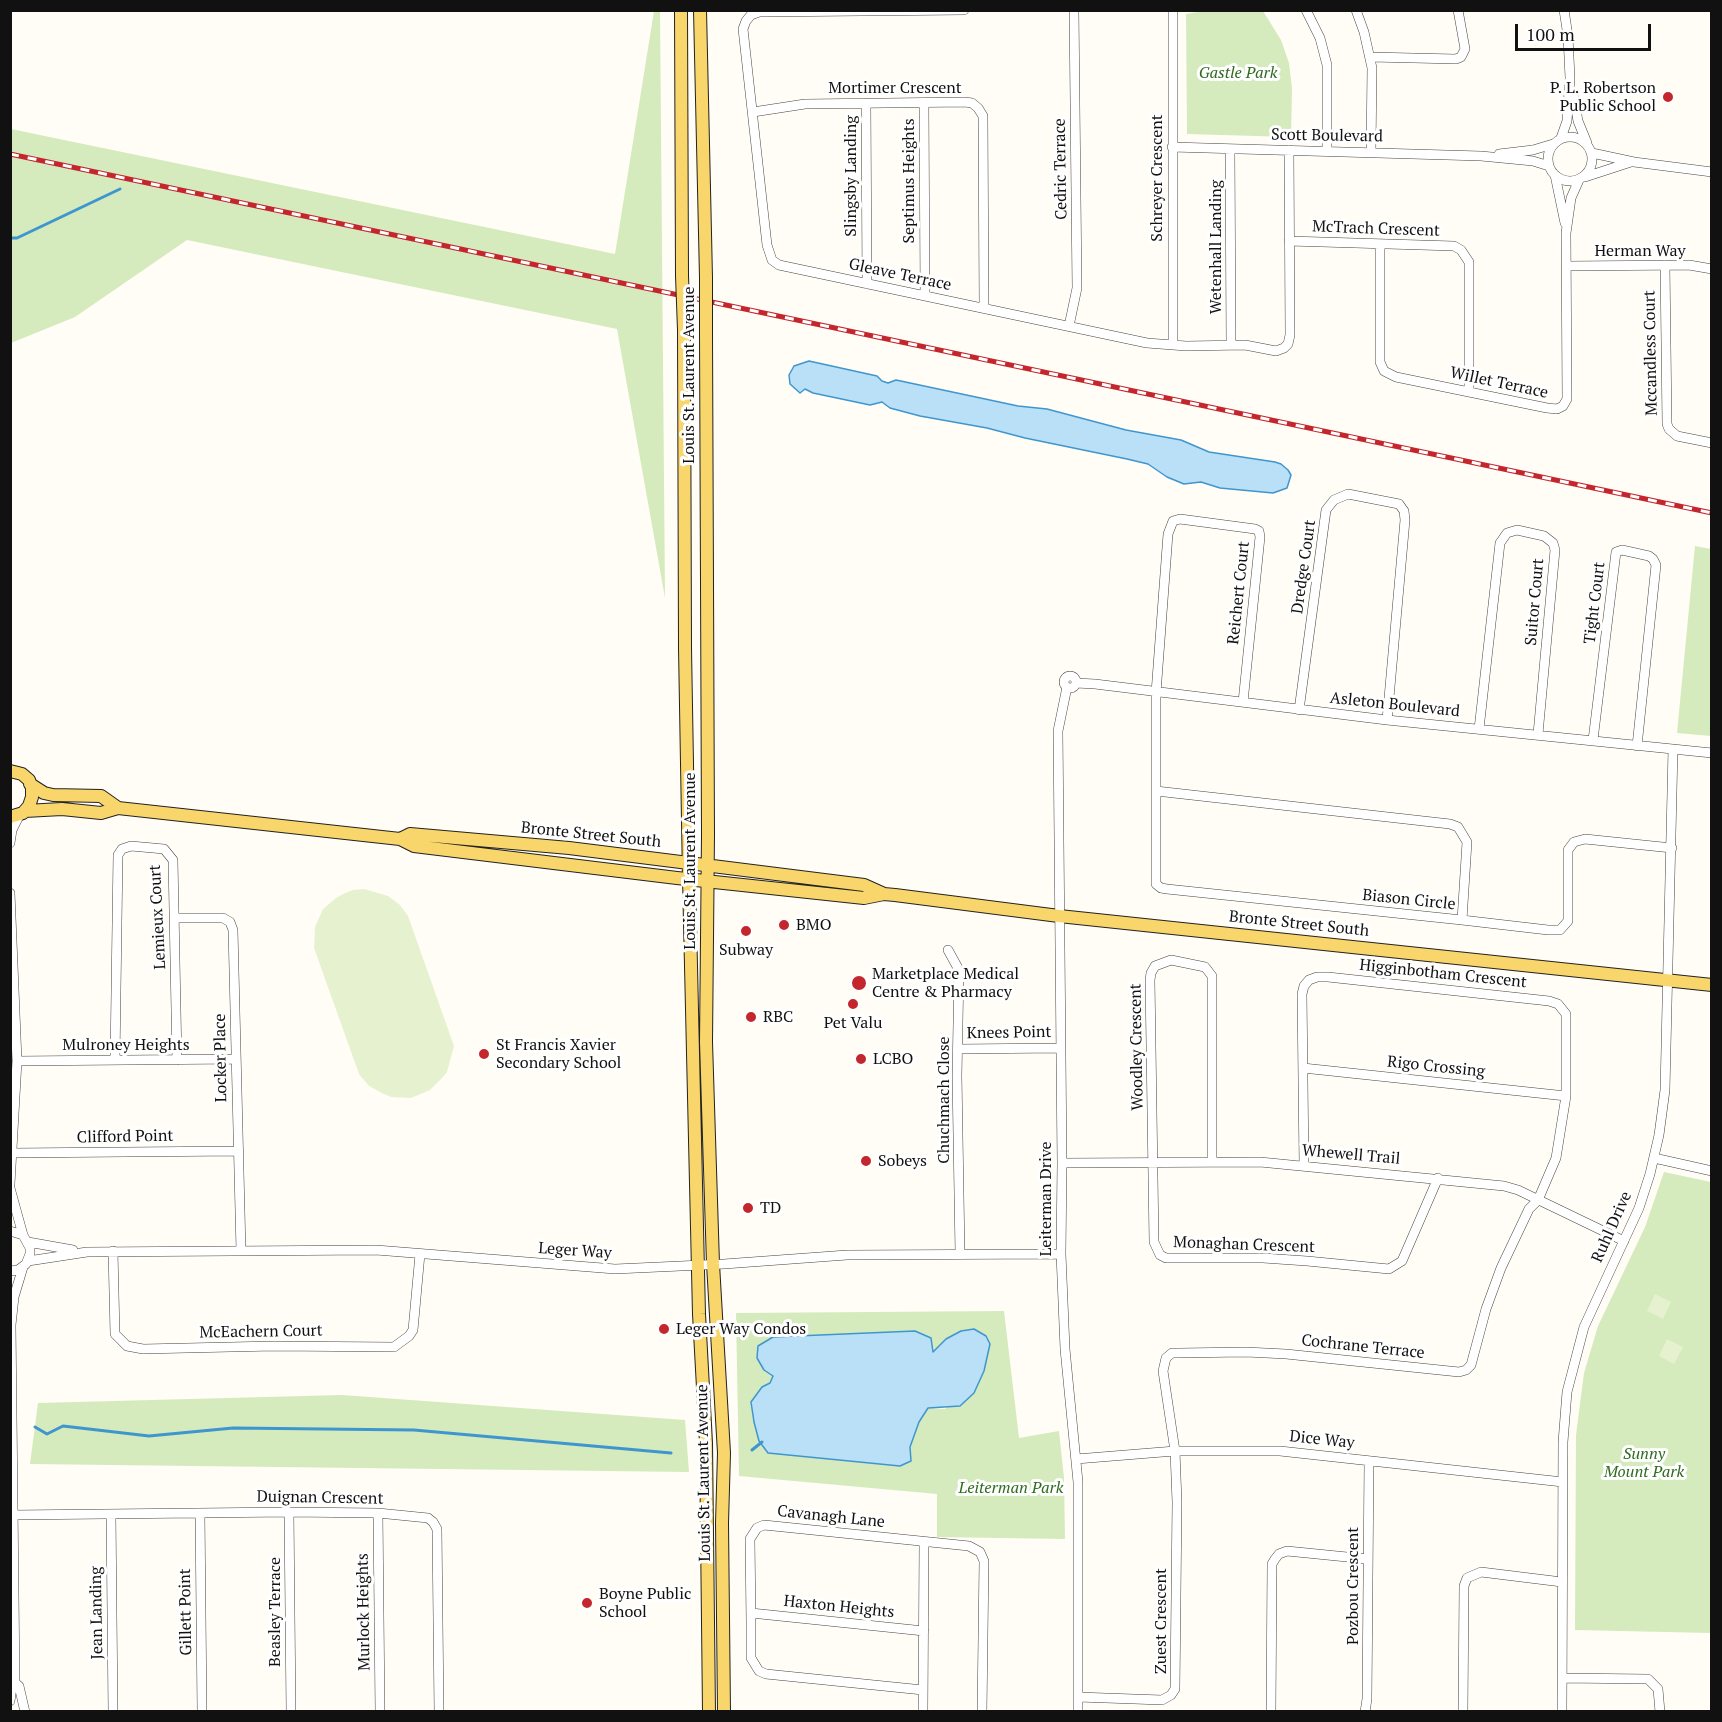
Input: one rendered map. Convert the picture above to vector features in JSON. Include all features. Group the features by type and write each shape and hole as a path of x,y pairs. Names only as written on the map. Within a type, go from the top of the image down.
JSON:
{"main road":[{"name":"Louis St. Laurent Avenue","path":"681,10 685,648 699,1314 706,1443 709,1712"},
{"name":"Louis St. Laurent Avenue","path":"700,10 706,278 706,1042 713,1264 724,1453 722,1523 724,1712"},
{"name":"Bronte Street South","path":"10,771 22,774 30,784 44,792 53,795 101,796 118,808"},
{"path":"19,814 32,797 30,784"},
{"name":"Bronte Street South","path":"19,814 62,809 101,813 118,808 400,839 414,846 689,879 864,898 884,894"},
{"name":"Bronte Street South","path":"400,839 410,834 569,848 864,885 884,894 1059,916 1712,985"}],"street":[{"name":"Gleave Terrace","path":"964,10 768,12 751,15 743,29 767,245 772,260 778,265 1147,343 1232,344 1276,351 1288,344 1290,335 1289,150"},
{"name":"Cedric Terrace","path":"1069,326 1077,288 1074,10"},
{"name":"Schreyer Crescent","path":"1173,10 1173,345"},
{"path":"1306,10 1320,38 1327,65 1327,151"},
{"path":"1356,10 1371,57 1371,152"},
{"path":"1371,57 1455,59 1461,57 1465,49 1465,40 1458,10"},
{"path":"1564,10 1570,78 1567,121 1548,155 1549,166 1555,175 1566,181 1580,179 1634,162"},
{"path":"1570,78 1578,121 1592,153 1591,168 1580,179"},
{"name":"Slingsby Landing","path":"866,103 867,284"},
{"name":"Septimus Heights","path":"924,103 925,296"},
{"name":"Mortimer Crescent","path":"753,112 805,104 972,103 978,108 983,116 984,308"},
{"path":"1557,141 1575,137 1587,143"},
{"name":"Scott Boulevard","path":"1481,156 1533,150 1557,141"},
{"name":"Scott Boulevard","path":"1172,147 1481,156 1533,161 1549,166"},
{"name":"Wetenhall Landing","path":"1230,149 1232,344"},
{"path":"1592,153 1634,162 1712,172"},
{"name":"Willet Terrace","path":"1380,244 1380,362 1384,371 1396,377 1557,409 1563,406 1567,399 1568,388 1568,266 1566,233 1555,175"},
{"name":"Willet Terrace","path":"1566,233 1570,198 1580,179"},
{"name":"McTrach Crescent","path":"1289,242 1454,246 1465,255 1469,262 1469,392"},
{"name":"Mccandless Court","path":"1665,265 1667,424 1677,436 1712,443"},
{"name":"Herman Way","path":"1568,266 1689,265 1712,269"},
{"name":"Dredge Court","path":"1299,710 1326,510 1334,500 1348,494 1399,504 1405,516 1387,720"},
{"name":"Reichert Court","path":"1156,693 1168,534 1173,520 1180,519 1259,531 1243,702"},
{"name":"Suitor Court","path":"1479,729 1500,543 1507,533 1517,530 1544,536 1554,547 1538,734"},
{"name":"Tight Court","path":"1593,740 1616,552 1622,550 1649,556 1656,565 1637,746"},
{"name":"Asleton Boulevard","path":"1071,685 1095,684 1387,720 1712,753"},
{"name":"Leiterman Drive","path":"1071,685 1058,731 1061,1254 1065,1349 1076,1459 1079,1530 1078,1712"},
{"name":"Biason Circle","path":"1156,693 1156,791 1156,884 1161,888 1462,921 1467,842 1458,827 1450,824 1156,791"},
{"name":"Ruhl Drive","path":"1562,1712 1563,1442 1567,1392 1589,1313 1646,1189 1659,1135 1665,1090 1673,749"},
{"path":"10,843 12,830 19,814"},
{"path":"1462,921 1560,930 1568,921 1568,850 1574,842 1585,839 1671,848"},
{"name":"Lemieux Court","path":"115,1059 118,855 122,849 132,846 164,849 173,860 177,1059"},
{"path":"10,893 17,1061 10,1186 30,1248 14,1297 11,1324 15,1683 12,1687 10,1701"},
{"name":"Locker Place","path":"174,918 223,918 230,922 233,930 241,1251"},
{"name":"Chuchmach Close","path":"948,950 959,970 960,1253"},
{"name":"Woodley Crescent","path":"1154,1162 1151,973 1155,966 1171,960 1205,967 1212,976 1212,1162"},
{"name":"Higginbotham Crescent","path":"1304,1166 1302,994 1309,980 1317,977 1351,979 1549,1001 1558,1004 1566,1014 1566,1096 1556,1158 1538,1200"},
{"name":"Knees Point","path":"958,1049 1060,1048"},
{"name":"Mulroney Heights","path":"17,1061 236,1059"},
{"name":"Rigo Crossing","path":"1303,1068 1566,1096"},
{"name":"Clifford Point","path":"12,1153 239,1151"},
{"path":"1654,1158 1712,1171"},
{"name":"Monaghan Crescent","path":"1154,1162 1154,1242 1156,1250 1166,1258 1263,1258 1389,1269 1402,1261 1438,1178"},
{"name":"Whewell Trail","path":"1062,1163 1260,1162 1504,1186 1518,1190 1624,1241"},
{"name":"Cochrane Terrace","path":"1174,1451 1163,1371 1166,1358 1172,1353 1286,1353 1459,1372 1466,1370 1471,1365 1486,1309 1501,1268 1529,1209 1538,1200"},
{"name":"Leger Way","path":"10,1231 26,1239 87,1252"},
{"name":"Leger Way","path":"10,1271 26,1264 87,1252 113,1251 376,1250 615,1269 847,1255 1061,1254"},
{"name":"McEachern Court","path":"113,1251 115,1335 127,1346 143,1349 273,1346 394,1347 409,1336 413,1330 420,1254"},
{"name":"Dice Way","path":"1076,1459 1174,1451 1280,1451 1563,1482"},
{"name":"Zuest Crescent","path":"1078,1697 1162,1700 1171,1695 1175,1689 1177,1502 1174,1451"},
{"name":"Pozbou Crescent","path":"1365,1712 1369,1461"},
{"name":"Duignan Crescent","path":"13,1515 289,1512 378,1513 428,1518 437,1529 439,1712"},
{"name":"Beasley Terrace","path":"289,1512 291,1712"},
{"name":"Gillett Point","path":"200,1513 202,1712"},
{"name":"Murlock Heights","path":"378,1513 380,1712"},
{"name":"Jean Landing","path":"111,1514 113,1712"},
{"name":"Cavanagh Lane","path":"923,1690 766,1674 759,1671 751,1658 750,1539 757,1528 764,1525 975,1548 982,1555 982,1712"},
{"path":"923,1712 924,1542"},
{"path":"1272,1712 1272,1564 1275,1558 1287,1551 1367,1559"},
{"path":"1463,1712 1464,1586 1467,1578 1481,1572 1562,1582"},
{"name":"Haxton Heights","path":"751,1613 924,1631"},
{"path":"1562,1678 1648,1679 1658,1689 1659,1712"},
{"path":"15,1683 19,1686 25,1712"}],"green space":[{"path":"654,11 660,11 665,598 617,329 187,240 75,317 11,343 11,129 615,254"},
{"name":"Gastle Park","path":"1204,11 1263,11 1281,40 1289,63 1292,88 1291,137 1187,134 1186,14"},
{"path":"1695,546 1711,549 1711,736 1677,733"},
{"path":"364,889 388,896 400,905 408,916 454,1046 447,1072 430,1090 411,1098 391,1097 382,1093 369,1086 359,1074 314,948 315,927 323,909 345,893"},
{"name":"Sunny Mount Park","path":"1664,1172 1711,1182 1711,1633 1575,1630 1576,1435 1584,1373 1598,1326 1645,1227"},
{"path":"1655,1294 1671,1302 1663,1319 1647,1311"},
{"name":"Leiterman Park","path":"1004,1311 1019,1438 1059,1431 1064,1478 1065,1539 937,1537 937,1494 739,1476 736,1313","holes":["915,1331 932,1352 990,1344 984,1371 945,1409 928,1408 919,1422 910,1447 911,1461 900,1466 768,1453 759,1441 754,1422 762,1387 770,1383 773,1376 891,1332"]},
{"path":"1667,1339 1683,1347 1674,1364 1659,1356"},
{"path":"342,1395 685,1420 689,1472 30,1464 38,1403"}],"water":[{"path":"809,361 877,376 888,383 896,380 1018,406 1047,409 1126,430 1181,440 1209,452 1275,462 1281,464 1291,475 1287,488 1273,493 1220,488 1201,482 1184,484 1167,477 1148,464 1127,459 987,428 920,416 890,408 882,402 870,405 813,393 805,389 800,393 790,384 789,375 794,366"},
{"path":"974,1329 986,1336 990,1344 984,1371 974,1393 960,1406 928,1408 919,1422 910,1447 911,1461 900,1466 768,1453 759,1441 751,1402 762,1387 770,1383 773,1376 764,1370 757,1358 758,1346 773,1337 915,1331 931,1338 933,1352 946,1339 961,1331"}],"waterway":[{"path":"10,238 17,238 120,189"},
{"path":"35,1427 47,1434 63,1426 149,1436 233,1428 414,1430 671,1453"},
{"path":"752,1450 762,1442"}],"railway":[{"path":"10,154 1712,513"}],"place":[{"name":"P. L. Robertson Public School","path":"1668,97"},
{"name":"BMO","path":"784,925"},
{"name":"Subway","path":"746,931"},
{"name":"Marketplace Medical Centre & Pharmacy","path":"859,983"},
{"name":"Pet Valu","path":"853,1004"},
{"name":"RBC","path":"751,1017"},
{"name":"St Francis Xavier Secondary School","path":"484,1054"},
{"name":"LCBO","path":"861,1059"},
{"name":"Sobeys","path":"866,1161"},
{"name":"TD","path":"748,1208"},
{"name":"Leger Way Condos","path":"664,1329"},
{"name":"Boyne Public School","path":"587,1603"}]}
